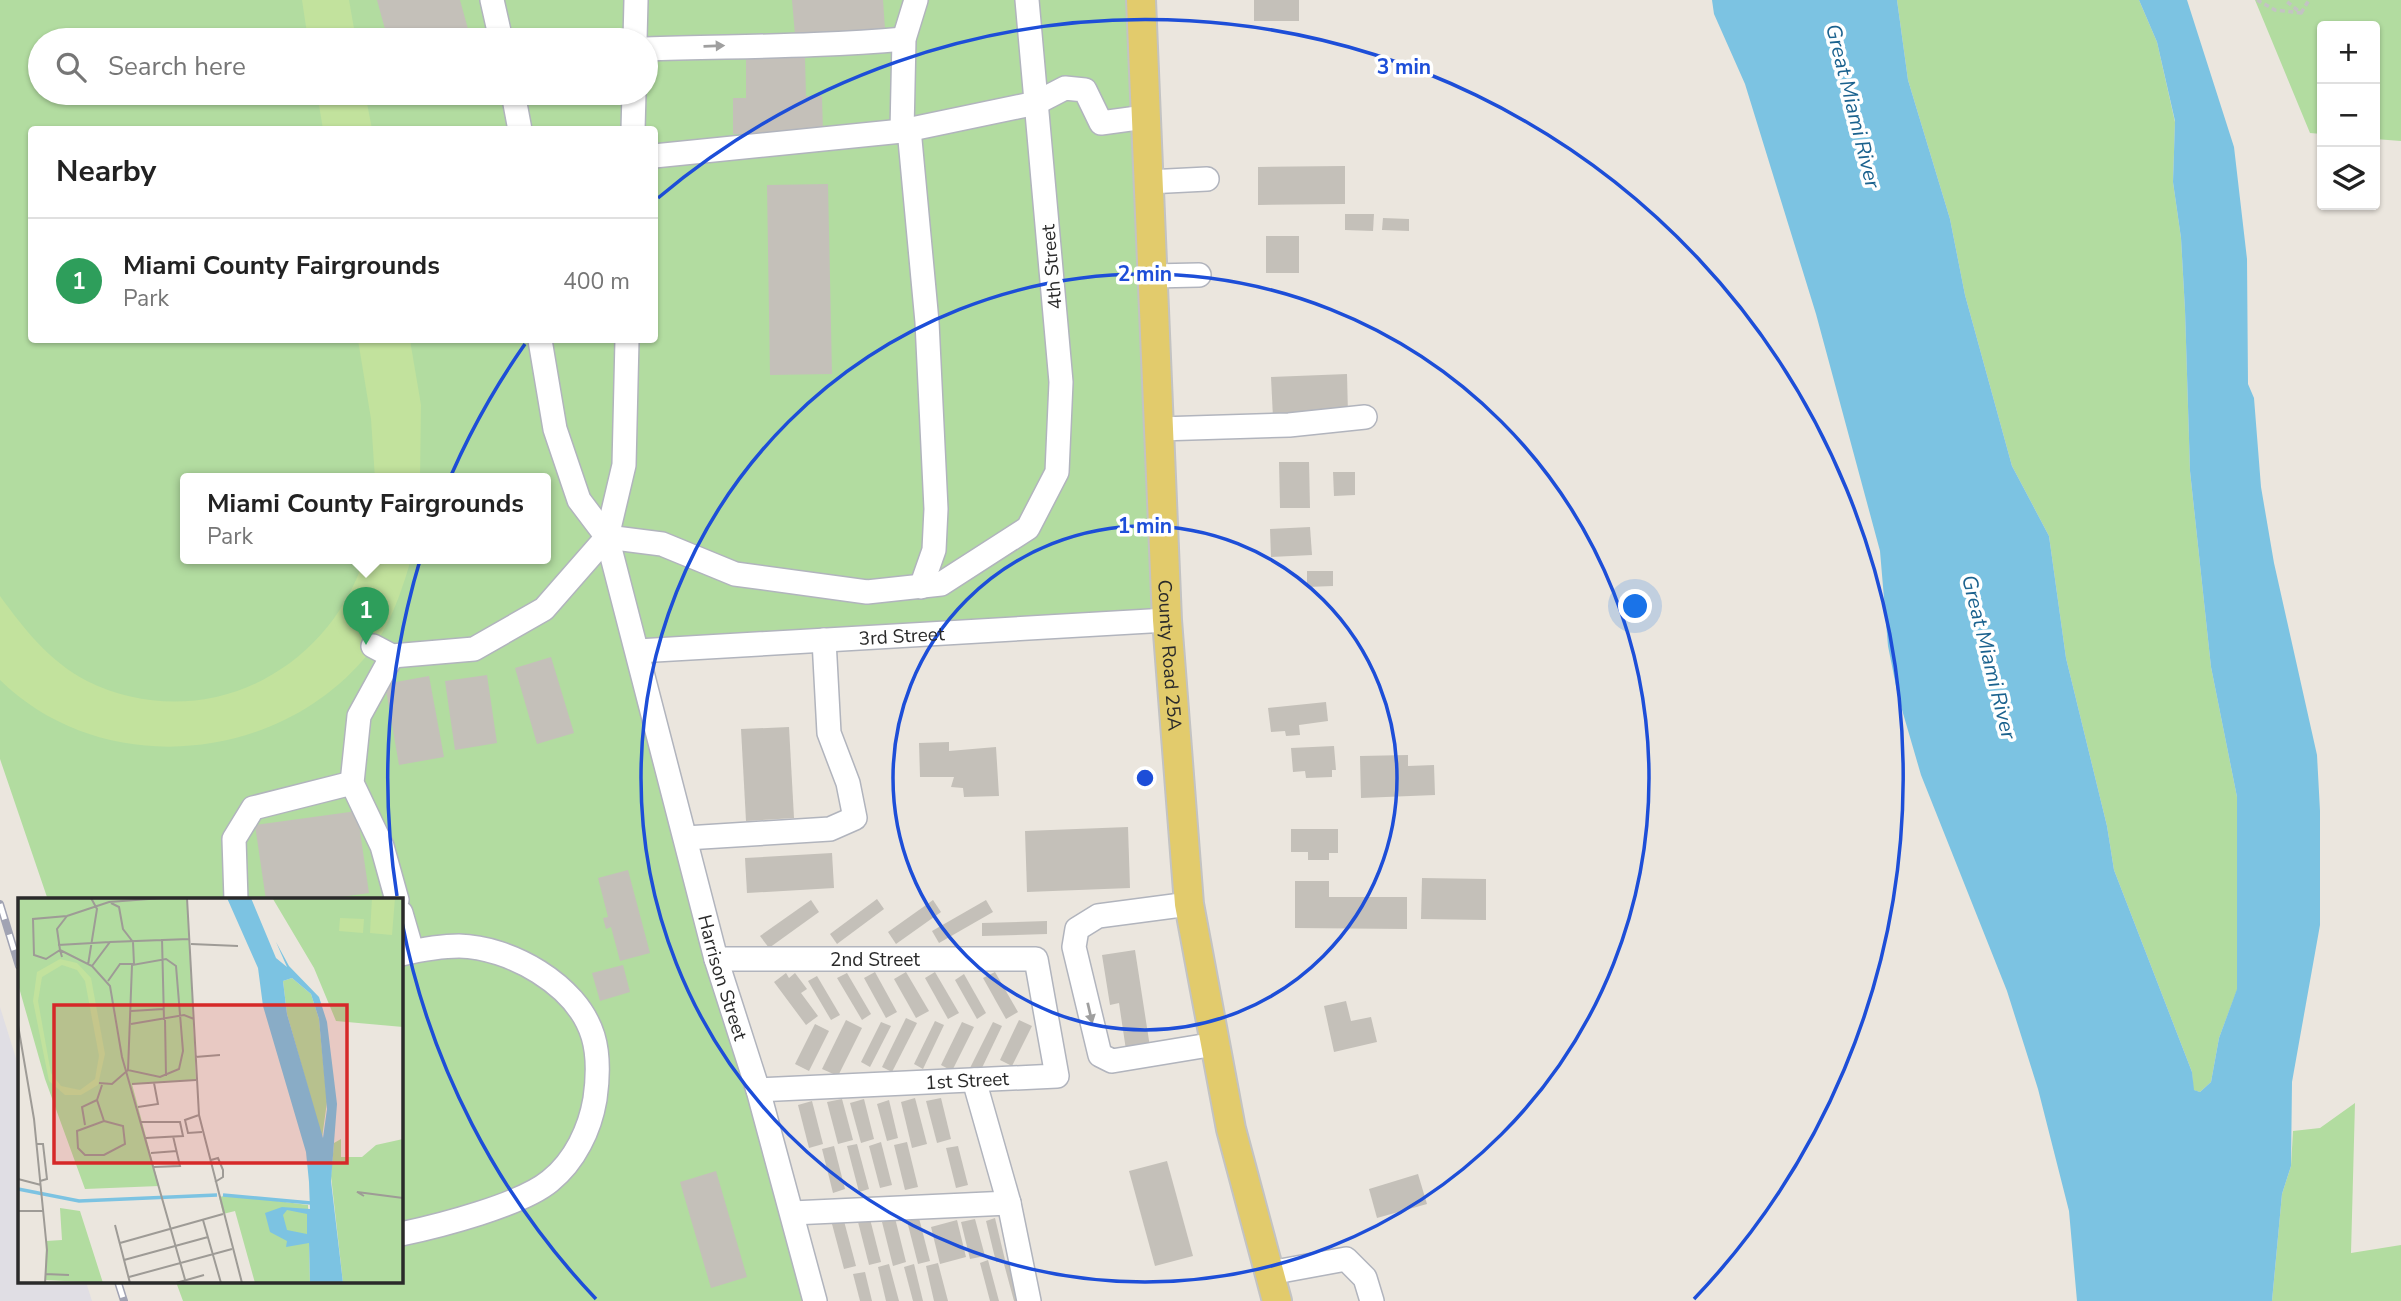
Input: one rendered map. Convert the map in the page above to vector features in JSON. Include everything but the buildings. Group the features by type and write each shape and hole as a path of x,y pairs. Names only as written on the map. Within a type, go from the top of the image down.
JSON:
{"main road":[{"name":"County Road 25A","path":"1141,0 1167,620 1189,904 1231,1129 1277,1301"}],"street":[{"path":"492,0 498,28"},
{"path":"635,28 636,0"},
{"path":"541,343 555,429 579,500 607,537 663,544 735,574 867,592 921,587 934,550 936,509 928,322 900,91 904,39 916,0"},
{"name":"4th Street","path":"921,587 941,584 1028,528 1057,471 1061,382 1027,0"},
{"path":"658,48 765,44 826,46 904,39"},
{"path":"658,156 905,130 1036,103 1065,88 1085,90 1101,123 1145,117"},
{"path":"515,105 519,126"},
{"path":"634,105 634,126"},
{"path":"1148,182 1207,179"},
{"path":"1152,276 1199,275"},
{"path":"396,898 382,846 352,783 359,716 382,651 474,649 544,609 607,537 624,464 626,343"},
{"path":"1159,429 1289,425 1365,416"},
{"name":"Harrison Street","path":"607,537 716,959 758,1090 816,1301"},
{"name":"3rd Street","path":"638,651 1167,620"},
{"path":"686,838 830,829 855,818 848,783 829,733 824,639"},
{"path":"236,898 234,839 253,808 352,783"},
{"path":"1189,904 1098,916 1077,929 1074,947 1100,1055 1112,1061 1216,1044"},
{"path":"402,921 406,953 458,946 498,952 540,972 569,996 592,1034 598,1074 592,1114 580,1145 550,1181 496,1208 402,1234"},
{"name":"2nd Street","path":"716,959 1036,959"},
{"name":"1st Street","path":"758,1090 1057,1076 1036,959"},
{"path":"974,1080 1009,1203 1029,1301"},
{"path":"792,1213 1009,1203"},
{"path":"1270,1273 1346,1259 1365,1278 1372,1301"}],"path":[{"path":"2257,0 2275,10 2301,13"},
{"path":"2285,0 2301,13"},
{"path":"2301,13 2309,0"}],"shaded area":[{"path":"0,1007 18,1065 18,1284 87,1284 92,1301 0,1301"}],"green space":[{"path":"0,0 1141,0 1167,620 639,651 815,1301 183,1301 177,1284 402,1284 402,898 47,898 0,759"},
{"path":"302,0 349,0 354,28 306,28"},
{"path":"1897,0 2139,0 2157,42 2175,122 2173,182 2181,238 2190,471 2211,667 2237,797 2237,990 2219,1038 2211,1082 2200,1092 2193,1090 2192,1072 2114,870 2107,826 2066,658 2049,536 2012,466 1965,295 1950,219 1908,80"},
{"path":"2255,0 2401,0 2401,141 2380,139 2380,21 2317,21 2317,134 2310,133"},
{"path":"319,105 367,105 371,126 322,126"},
{"path":"358,343 411,343 421,405 420,473 375,473 371,419"},
{"path":"362,564 410,564 393,612 380,637 363,660 325,695 282,721 235,738 185,746 135,744 86,733 41,712 0,680 0,596 28,632 74,673 87,681 130,696 172,702 214,697 253,684 289,664 320,635 346,600"},
{"path":"2355,1103 2351,1253 2401,1245 2401,1301 2272,1301 2282,1194 2291,1166 2293,1131 2320,1128"}],"water":[{"name":"Great Miami River","path":"1712,0 1897,0 1908,80 1950,219 1965,295 2012,466 2049,536 2066,658 2107,826 2114,870 2192,1072 2194,1090 2200,1092 2211,1082 2219,1038 2237,989 2237,797 2211,667 2190,471 2181,238 2173,182 2175,121 2157,42 2139,0 2187,0 2234,147 2247,259 2248,384 2254,398 2261,487 2274,563 2317,755 2320,925 2292,1082 2291,1166 2282,1194 2272,1301 2077,1301 2069,1211 2038,1089 2007,991 1921,775 1898,696 1888,646 1880,551 1816,314 1745,84 1714,14"}],"railway":[{"path":"0,904 18,963"},
{"path":"119,1284 124,1301"}],"place":[{"name":"Miami County Fairgrounds","path":"366,645"}]}
